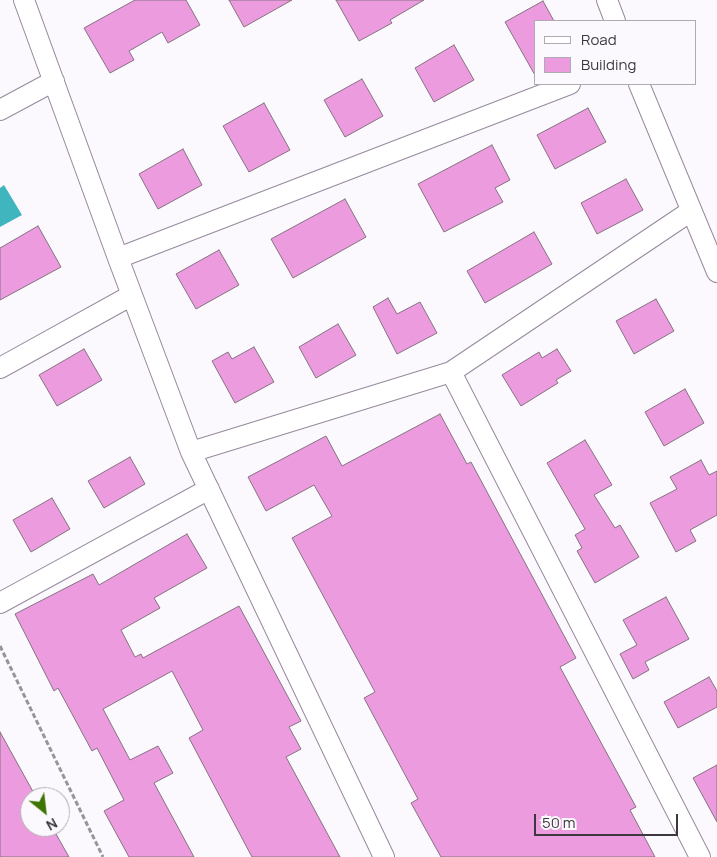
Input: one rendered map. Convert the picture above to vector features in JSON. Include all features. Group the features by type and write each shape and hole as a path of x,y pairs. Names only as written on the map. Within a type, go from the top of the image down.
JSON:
{"street":[{"path":"24,0 191,452 384,857"},
{"path":"607,0 615,20"},
{"path":"0,110 54,81"},
{"path":"118,258 567,85"},
{"path":"638,85 717,272"},
{"path":"191,452 451,372 691,211"},
{"path":"0,368 132,295"},
{"path":"451,372 700,857"},
{"path":"0,603 209,489"}],"path":[{"path":"0,646 103,857"}],"water":[{"path":"4,185 22,215 0,227 0,188"}],"building":[{"path":"135,0 186,0 200,25 168,43 162,32 129,51 134,60 110,73 84,28"},
{"path":"229,0 292,0 244,27"},
{"path":"336,0 424,0 390,20 392,23 359,41"},
{"path":"543,1 553,20 534,20 534,73 505,22"},
{"path":"454,45 474,80 434,102 415,68"},
{"path":"362,79 383,116 345,137 324,100"},
{"path":"264,103 290,150 249,172 223,126"},
{"path":"588,108 606,142 555,169 537,135"},
{"path":"492,145 510,180 495,188 503,202 444,232 418,184"},
{"path":"183,149 202,185 158,209 139,174"},
{"path":"626,179 643,210 597,234 581,203"},
{"path":"345,199 366,237 293,278 271,239"},
{"path":"38,226 61,267 0,300 0,248"},
{"path":"534,232 552,264 485,303 467,271"},
{"path":"219,250 239,285 196,309 176,274"},
{"path":"388,298 397,314 420,302 437,333 397,354 373,307"},
{"path":"656,299 674,331 634,354 616,321"},
{"path":"338,324 356,355 316,378 299,347"},
{"path":"254,347 274,382 235,403 212,361 228,352 232,359"},
{"path":"84,349 102,380 57,406 39,375"},
{"path":"557,349 571,371 556,380 558,383 521,406 502,375 539,352 542,358"},
{"path":"685,389 704,423 664,446 645,412"},
{"path":"440,414 467,464 471,462 576,658 560,667 636,807 630,810 655,857 441,857 411,803 418,799 364,698 375,692 292,538 332,516 314,485 266,511 248,477 326,436 342,466"},
{"path":"585,440 612,485 594,495 615,528 620,525 639,557 595,583 577,551 582,548 575,535 585,529 547,463"},
{"path":"130,457 145,484 104,508 88,481"},
{"path":"701,460 709,475 717,471 717,515 690,530 696,541 676,552 650,503 677,489 670,477"},
{"path":"52,498 70,529 31,552 13,520"},
{"path":"187,534 207,568 154,598 160,608 121,630 135,657 141,654 143,658 239,606 301,721 289,727 301,749 286,757 340,857 252,857 189,738 203,730 172,671 103,709 130,760 158,746 173,773 154,783 194,857 129,857 104,811 124,800 97,748 92,751 58,688 54,691 15,614 93,574 99,585"},
{"path":"666,597 689,639 645,662 649,670 633,679 620,654 637,645 623,620"},
{"path":"709,677 717,691 717,707 678,728 664,702"},
{"path":"0,732 30,787 20,787 20,837 58,837 69,857 0,857"},
{"path":"717,765 717,822 693,778"}]}
